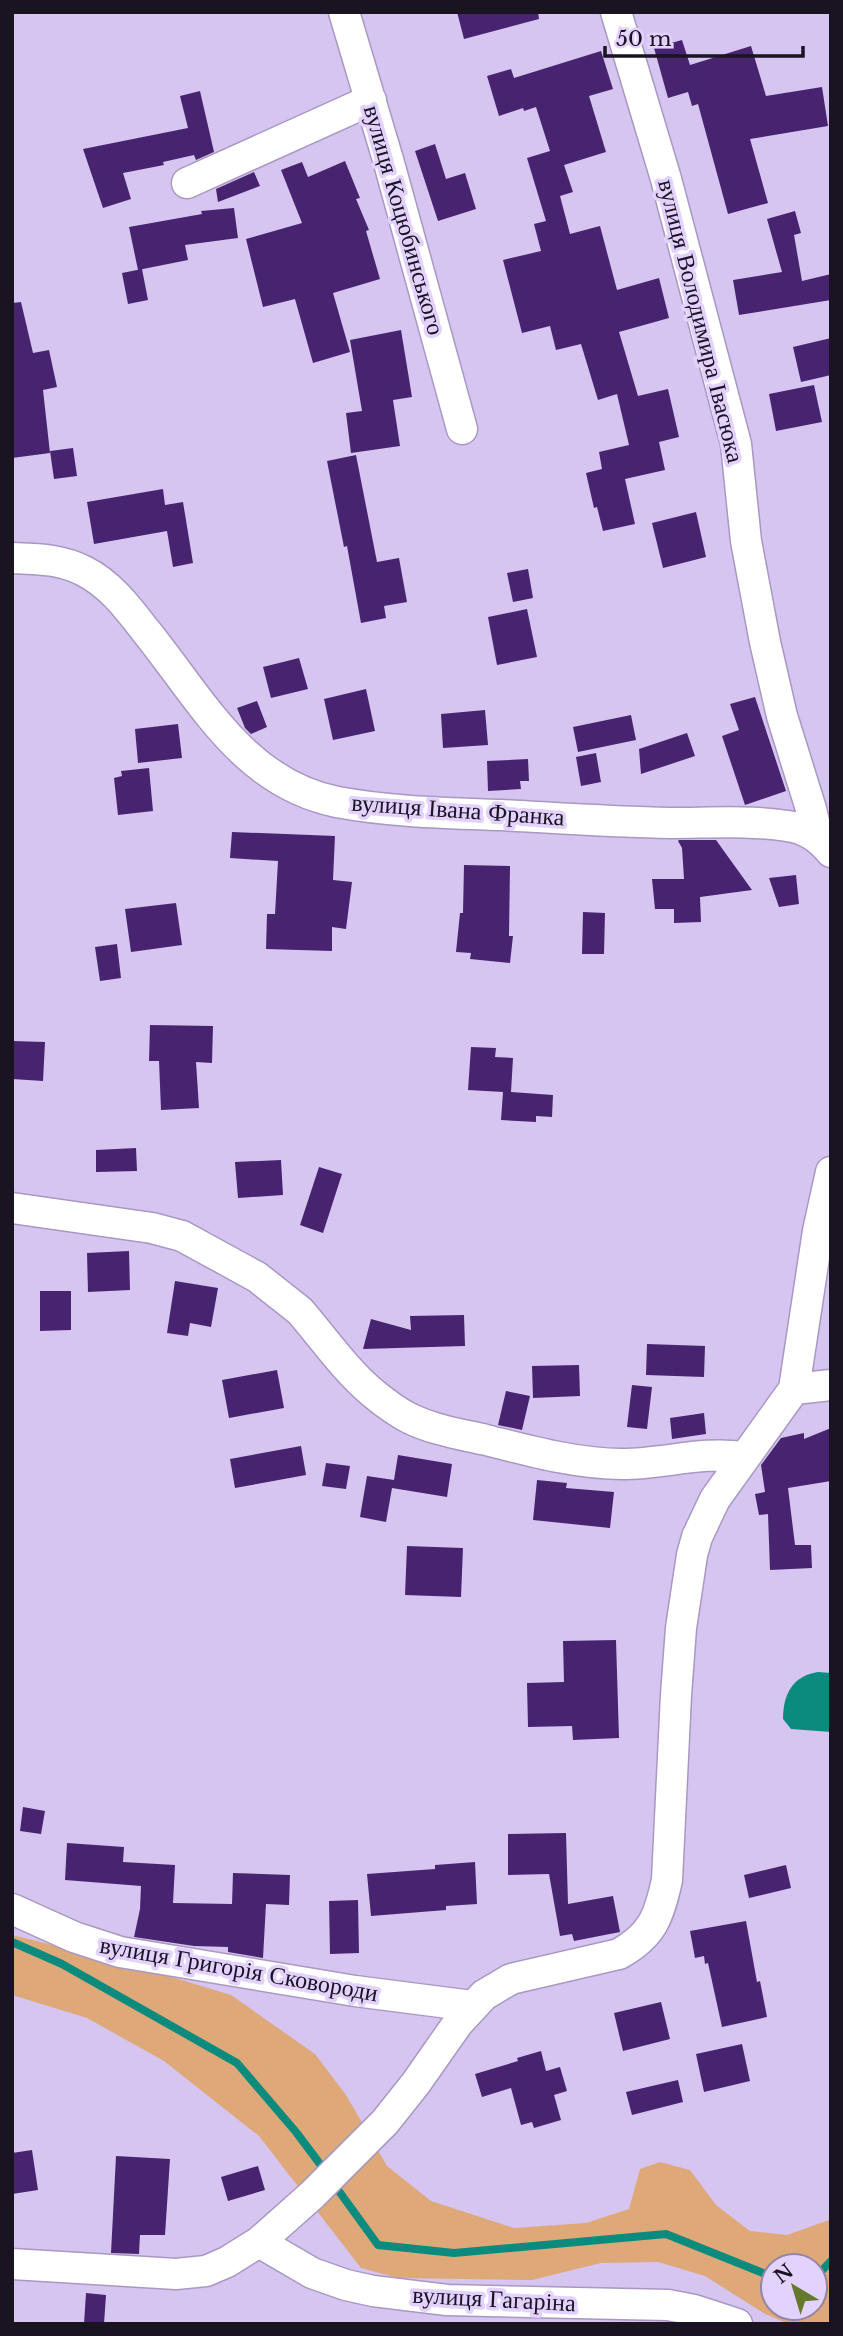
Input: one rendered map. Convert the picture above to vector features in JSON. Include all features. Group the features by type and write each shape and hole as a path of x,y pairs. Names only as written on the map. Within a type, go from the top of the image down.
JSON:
{"street":[{"name":"вулиця Коцюбинського","path":"344,12 462,429"},
{"name":"вулиця Володимира Івасюка","path":"616,12 663,167 736,444 746,541 782,716 825,846"},
{"path":"187,183 371,100"},
{"name":"вулиця Івана Франка","path":"12,558 67,564 86,572 108,588 138,621 237,746 265,771 296,789 342,803 398,811 635,822 776,825 800,829 825,846"},
{"path":"12,2264 193,2274 227,2262 259,2242 312,2195 385,2122 472,2006 497,1986 511,1979 604,1959 634,1946 647,1934 655,1920 667,1880 681,1628 692,1555 710,1509 794,1389 818,1231 831,1172"},
{"path":"12,1208 168,1231 213,1252 257,1277 289,1301 367,1388 394,1409 425,1425 509,1446 595,1462 641,1464 720,1454 744,1457"},
{"path":"794,1389 831,1385"},
{"name":"вулиця Григорія Сковороди","path":"12,1909 74,1937 120,1952 355,1992 472,2006"},
{"name":"вулиця Гагаріна","path":"259,2242 312,2273 373,2291 447,2300 668,2305 737,2324"}],"shaded area":[{"path":"818,1672 831,1673 831,1732 791,1729 783,1719 787,1695 796,1682"},
{"path":"12,1935 129,1964 231,1995 315,2054 346,2095 387,2166 431,2201 514,2228 586,2223 629,2209 640,2169 660,2162 690,2170 716,2205 750,2231 787,2235 831,2217 831,2322 789,2324 784,2322 829,2322 829,2252 759,2252 759,2310 705,2276 658,2262 601,2263 532,2280 398,2278 361,2268 259,2136 164,2061 87,2018 12,1995"}],"building":[{"path":"457,12 538,12 539,19 464,39"},
{"path":"682,40 690,65 751,46 766,96 822,87 828,126 750,139 768,203 728,214 698,104 692,106 688,92 668,98 654,48"},
{"path":"601,51 613,89 589,96 606,152 564,165 573,192 560,196 570,234 600,226 617,290 659,278 669,318 619,332 638,396 668,389 679,437 659,442 665,470 625,479 635,524 603,531 597,507 594,508 586,473 602,469 599,452 629,445 617,394 598,400 581,344 556,350 550,326 522,333 503,260 541,251 534,224 546,221 527,158 550,151 536,107 524,111 523,108 499,116 487,76 511,69 514,78"},
{"path":"200,91 214,152 196,160 194,155 163,162 164,165 123,173 131,199 103,208 83,149 188,128 180,96"},
{"path":"435,144 446,179 465,173 476,209 438,221 415,151"},
{"path":"345,161 360,198 356,199 369,230 366,231 380,279 333,293 350,352 313,363 295,299 263,307 246,239 302,223 281,170 302,162 308,177"},
{"path":"254,172 260,186 218,202 216,189"},
{"path":"234,208 238,238 185,245 188,260 138,270 129,227 202,214 201,211"},
{"path":"795,211 801,233 794,235 802,281 831,274 831,300 739,315 733,280 782,272 767,219"},
{"path":"142,269 148,300 128,304 122,273"},
{"path":"21,302 33,353 49,350 57,387 43,390 50,453 12,458 12,303"},
{"path":"401,330 412,397 393,400 400,446 351,453 346,413 362,411 350,340"},
{"path":"831,338 831,375 801,382 793,347"},
{"path":"814,385 822,422 776,431 769,394"},
{"path":"73,448 77,476 54,479 50,451"},
{"path":"356,455 377,562 399,558 407,602 384,606 386,618 361,623 347,546 344,547 327,461"},
{"path":"163,489 165,505 183,502 193,563 173,567 167,531 94,544 87,502"},
{"path":"696,512 706,557 663,568 652,523"},
{"path":"528,569 533,598 513,602 507,573"},
{"path":"527,609 537,657 497,665 488,617"},
{"path":"299,658 308,689 271,698 263,667"},
{"path":"366,689 375,731 333,740 324,699"},
{"path":"755,697 786,791 745,805 722,736 739,730 730,704"},
{"path":"257,701 267,727 251,734 245,728 237,708"},
{"path":"485,710 488,745 443,748 441,714"},
{"path":"631,715 636,740 578,752 573,727"},
{"path":"178,724 182,758 138,763 135,729"},
{"path":"687,733 695,756 641,774 639,749"},
{"path":"596,753 601,782 581,786 576,757"},
{"path":"528,759 529,781 520,781 521,789 488,791 487,761"},
{"path":"149,768 153,811 118,815 114,778 122,776 121,771"},
{"path":"232,832 335,836 333,880 352,882 346,929 332,927 332,951 266,949 267,914 275,914 278,861 230,858"},
{"path":"679,840 716,840 752,890 700,897 701,922 674,923 674,909 655,909 652,879 684,879"},
{"path":"464,865 510,866 509,936 513,936 510,963 470,959 471,953 456,952 460,913 463,913"},
{"path":"796,875 799,904 779,907 769,878"},
{"path":"176,903 182,945 131,952 125,909"},
{"path":"583,912 605,913 604,954 582,954"},
{"path":"117,944 121,978 100,981 95,947"},
{"path":"150,1025 213,1026 212,1063 196,1062 199,1108 161,1110 159,1061 149,1061"},
{"path":"12,1041 45,1042 43,1081 12,1079"},
{"path":"471,1047 496,1048 495,1057 513,1058 511,1092 553,1095 552,1117 536,1116 536,1122 501,1120 503,1092 468,1090"},
{"path":"136,1148 137,1171 96,1172 96,1150"},
{"path":"281,1160 283,1195 238,1198 235,1162"},
{"path":"319,1167 342,1174 323,1233 300,1225"},
{"path":"129,1251 130,1290 88,1292 87,1253"},
{"path":"175,1281 218,1288 211,1327 190,1323 188,1336 167,1333"},
{"path":"40,1291 71,1291 71,1330 40,1331"},
{"path":"464,1315 465,1346 363,1349 371,1319 411,1330 410,1316"},
{"path":"647,1344 705,1346 704,1377 646,1375"},
{"path":"579,1365 580,1396 533,1398 532,1366"},
{"path":"277,1370 284,1408 229,1418 222,1380"},
{"path":"632,1385 652,1387 647,1429 627,1427"},
{"path":"506,1391 530,1396 522,1430 498,1425"},
{"path":"704,1413 706,1434 672,1439 670,1418"},
{"path":"831,1428 831,1481 788,1488 795,1545 811,1545 812,1568 770,1570 768,1514 759,1515 755,1494 765,1492 761,1465 781,1438 804,1433 804,1439"},
{"path":"301,1446 306,1475 235,1488 230,1459"},
{"path":"398,1455 452,1464 447,1497 392,1488 386,1522 360,1517 367,1476 394,1480"},
{"path":"326,1463 350,1466 346,1489 322,1486"},
{"path":"537,1480 567,1483 566,1488 614,1492 610,1528 533,1520"},
{"path":"407,1546 463,1548 461,1597 405,1595"},
{"path":"616,1640 619,1738 573,1740 572,1726 528,1727 527,1683 564,1682 563,1641"},
{"path":"23,1807 45,1811 41,1834 20,1831"},
{"path":"566,1833 568,1904 613,1896 620,1932 574,1941 572,1934 560,1936 549,1874 508,1875 508,1834"},
{"path":"67,1843 124,1847 123,1862 175,1865 173,1903 232,1904 233,1873 290,1875 289,1905 266,1904 263,1958 228,1952 228,1947 194,1946 134,1937 140,1909 141,1886 65,1880"},
{"path":"475,1862 477,1904 446,1906 446,1910 371,1916 367,1874 435,1869 435,1865"},
{"path":"786,1865 791,1888 749,1898 744,1875"},
{"path":"358,1900 359,1953 330,1954 329,1901"},
{"path":"746,1921 757,1982 760,1981 767,2017 722,2027 708,1963 705,1964 704,1956 695,1958 690,1931"},
{"path":"661,2002 670,2039 623,2051 614,2013"},
{"path":"742,2044 750,2081 704,2092 696,2054"},
{"path":"541,2051 546,2071 560,2067 567,2091 554,2095 561,2120 534,2128 532,2122 521,2125 511,2088 482,2097 475,2074"},
{"path":"678,2080 683,2102 632,2115 626,2092"},
{"path":"32,2150 38,2190 12,2194 12,2153"},
{"path":"116,2156 170,2159 165,2235 140,2235 139,2254 111,2253"},
{"path":"258,2166 265,2190 228,2201 221,2177"},
{"path":"86,2293 106,2295 104,2324 84,2324"}],"waterway":[{"path":"12,1942 62,1964 237,2063 326,2172"},
{"path":"333,2183 378,2245 454,2253 666,2234 759,2271"}]}
